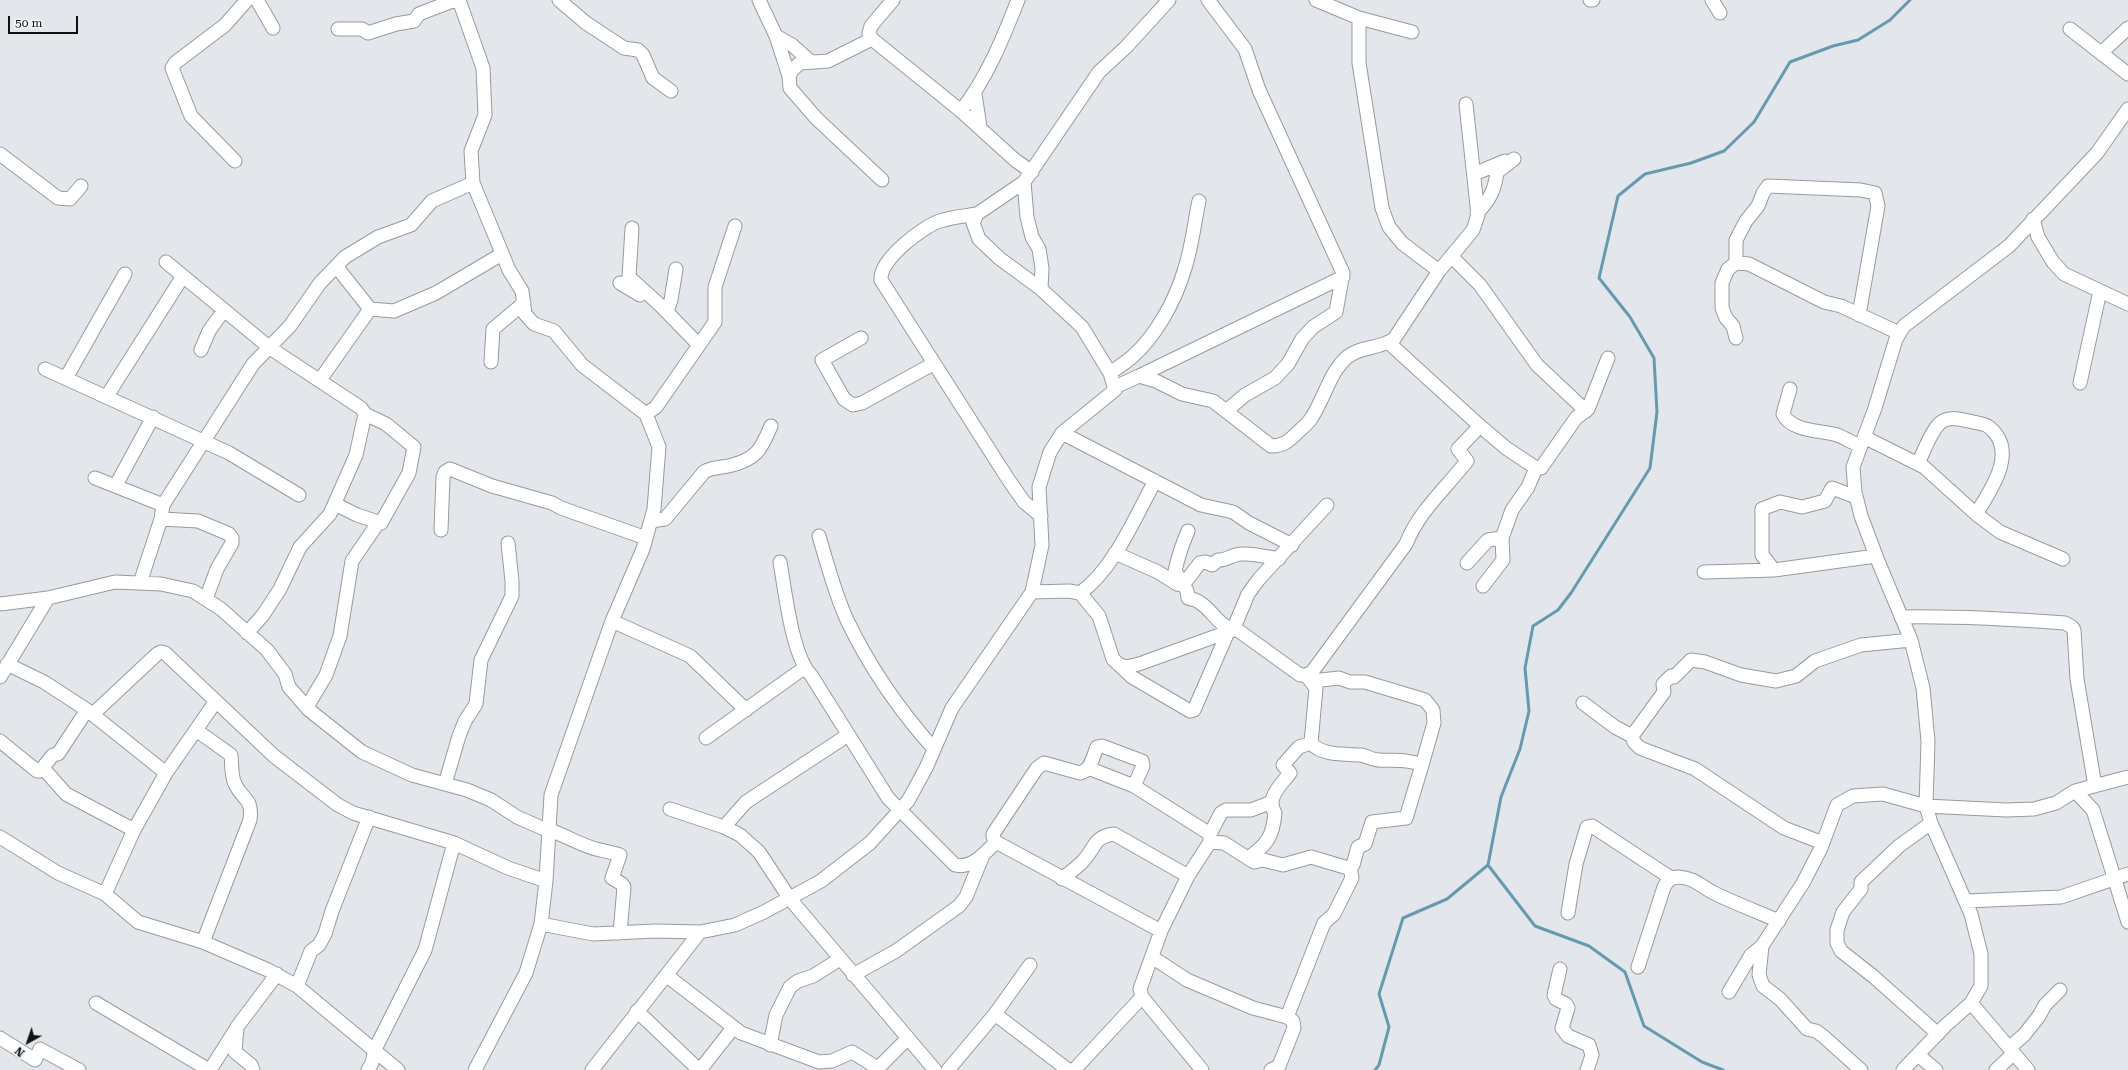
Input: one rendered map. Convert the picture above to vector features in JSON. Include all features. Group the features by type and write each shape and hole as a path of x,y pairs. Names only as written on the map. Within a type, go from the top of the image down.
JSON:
{"street":[{"path":"234,162 191,116 172,68 175,63 225,25 247,0"},
{"path":"258,0 273,28"},
{"path":"338,29 362,29 368,33 396,24 414,21 419,14 455,0"},
{"path":"459,0 483,68 485,115 471,151 473,183 509,270 522,291 529,320 534,324 554,331 582,365 646,414 659,447 654,509 646,538 612,621 551,795 546,881 541,924 526,973 475,1070"},
{"path":"559,0 586,23 624,48 638,50 643,55 653,78 671,91"},
{"path":"759,0 776,36 789,76 790,88 816,118 882,180"},
{"path":"893,0 871,26 869,33 872,39 962,111 1016,160 1028,177 1027,217 1032,237 1039,249 1042,268 1041,289"},
{"path":"962,111 975,94 1003,38 1018,0"},
{"path":"1208,0 1245,49 1259,90 1343,273 1336,312 1314,327 1302,339 1288,364 1275,378 1245,395 1226,411"},
{"path":"1316,0 1358,18 1412,32"},
{"path":"1712,0 1720,13"},
{"path":"1040,516 1024,502 1012,485 933,364 881,280 881,273 885,265 914,236 940,221 977,214 1028,177 1099,72 1126,47 1166,1"},
{"path":"1358,18 1359,63 1382,208 1389,227 1402,243 1439,271"},
{"path":"2101,53 2128,28"},
{"path":"2070,29 2128,74"},
{"path":"776,36 792,45 810,61"},
{"path":"789,76 792,70 800,63 810,61 828,61 872,39"},
{"path":"975,94 980,127"},
{"path":"1139,376 1156,381 1182,394 1213,401 1271,446 1279,446 1287,442 1312,419 1335,372 1347,357 1371,347 1389,343 1394,339 1439,271 1473,230 1476,223 1477,213 1466,104"},
{"path":"1903,1070 1961,1010 1971,1003 1981,986 1981,954 1972,914 1931,822 1926,806 1928,741 1924,696 1911,640 1876,556 1856,496 1853,467 1899,333 1904,326 2009,246 2097,153 2128,109"},
{"path":"0,154 58,198 70,199 81,186"},
{"path":"1474,174 1490,166 1514,159 1497,172 1496,187 1486,204 1477,213"},
{"path":"140,583 161,519 163,505 253,364 290,326 320,283 345,257 378,237 411,225 432,201 473,183"},
{"path":"1736,263 1736,240 1746,221 1758,206 1763,193 1768,186 1861,190 1875,193 1878,206 1860,315"},
{"path":"1110,373 1132,357 1148,339 1162,319 1175,295 1185,270 1199,201"},
{"path":"977,214 973,223 979,239 999,258 1041,289 1082,327 1110,373 1115,387"},
{"path":"2033,219 2038,237 2053,262 2064,274 2128,304"},
{"path":"646,414 656,407 715,322 715,287 735,226"},
{"path":"632,228 629,277 663,308 699,345"},
{"path":"336,266 370,309 394,311 436,293 502,254"},
{"path":"1451,256 1480,285 1537,365 1560,389 1586,411"},
{"path":"166,262 270,348 361,408 366,414 386,424 415,449 409,473 384,520 378,523 352,561 340,636 326,675 307,707"},
{"path":"1736,338 1733,326 1726,318 1722,308 1722,283 1728,269 1736,263 1749,264 1824,302 1841,306 1899,333"},
{"path":"1042,268 1058,304"},
{"path":"663,308 671,300 676,269"},
{"path":"66,378 125,274"},
{"path":"107,396 183,276"},
{"path":"541,924 593,934 700,932 735,925 790,899 821,881 870,843 908,801 934,749 952,708 1032,592 1042,545 1039,487 1050,452 1062,433 1113,392 1115,387 1343,277"},
{"path":"620,283 663,308"},
{"path":"2080,383 2100,291"},
{"path":"491,362 493,329 524,303"},
{"path":"320,380 370,309"},
{"path":"201,350 209,331 224,310"},
{"path":"861,338 822,360 844,399 853,405 862,403 933,364"},
{"path":"1389,343 1480,426 1506,448 1536,468 1541,468 1576,418 1586,411 1608,358"},
{"path":"45,369 229,453 298,495"},
{"path":"1790,389 1783,414 1787,421 1796,426 1862,442 1918,464 1924,467 1976,514 2000,532 2063,559"},
{"path":"248,633 263,615 280,590 300,547 330,514 356,455 366,414"},
{"path":"116,485 153,417"},
{"path":"1918,464 1938,424 1946,419 1954,418 1988,426 1998,437 2003,454 1996,483 1976,514"},
{"path":"651,521 664,519 697,480 710,468 729,466 758,454 771,426"},
{"path":"1309,678 1406,544 1410,533 1436,494 1467,461 1458,449 1480,426"},
{"path":"1062,433 1201,505 1233,512 1249,523 1292,545"},
{"path":"1482,586 1503,560 1501,547 1502,538 1512,510 1528,487 1536,468"},
{"path":"441,530 443,477 450,469 492,486 552,503 561,508 646,538"},
{"path":"95,478 116,485 163,505"},
{"path":"1032,592 1080,593 1096,580 1115,552 1155,482"},
{"path":"1774,570 1762,555 1762,509 1774,503 1780,502 1802,506 1825,501 1832,488 1856,496"},
{"path":"335,504 378,523"},
{"path":"1080,593 1099,616 1113,659 1132,677 1192,712 1248,594 1259,579 1292,545 1327,505"},
{"path":"161,519 198,521 229,534 232,538 232,543 217,569 206,599"},
{"path":"1188,531 1178,555 1178,564 1175,570 1190,600 1198,601 1208,609 1213,618 1230,631"},
{"path":"819,536 847,619 886,686 918,731 934,749"},
{"path":"1467,563 1488,540 1502,538"},
{"path":"445,784 459,736 465,721 476,704 481,660 512,596 508,543"},
{"path":"1115,552 1158,572 1177,584 1183,585"},
{"path":"1183,585 1200,563 1206,562 1212,564 1218,560 1223,561 1233,555 1243,554 1279,559"},
{"path":"1704,572 1774,570 1876,556"},
{"path":"780,562 796,643 804,668 811,675 888,798 948,859 959,866 970,886"},
{"path":"0,604 48,598 115,582 161,584 193,591 221,609 267,650 285,674 289,687 307,707 362,752 376,760 412,775 445,784 491,800 517,817 549,831 564,834 595,849 620,855 612,878 624,887 620,933"},
{"path":"0,677 48,598"},
{"path":"1901,617 1948,616 1997,618 2065,623 2072,627 2074,630 2077,679 2095,786"},
{"path":"612,621 690,656 746,710"},
{"path":"1118,664 1126,667 1139,664 1230,631 1239,631 1300,675 1309,678 1339,678 1350,682 1365,682 1425,700 1433,710 1434,723 1406,818 1372,822 1365,844 1358,847 1350,867 1352,878 1334,914 1324,923 1287,1017"},
{"path":"1632,736 1664,692 1663,684 1671,676 1674,677 1691,660 1705,662 1741,675 1776,682 1796,676 1814,661 1861,645 1911,640"},
{"path":"0,741 37,771 43,768 53,755 58,754 90,712 161,652 165,653 274,756 338,805 369,817 454,843 508,868 546,881"},
{"path":"7,664 44,682 90,712 166,773"},
{"path":"706,738 804,668"},
{"path":"1309,678 1316,688 1311,743"},
{"path":"105,894 134,830 166,773 216,701"},
{"path":"1583,703 1615,727 1632,736 1634,742 1640,748 1695,769 1784,828 1823,843"},
{"path":"196,730 231,755 234,782 250,802 251,811 250,820 203,942"},
{"path":"724,827 746,802 779,782 848,735"},
{"path":"1311,743 1314,746 1339,755 1363,755 1378,760 1410,760 1422,765"},
{"path":"1248,858 1264,846 1274,828 1275,813 1272,808 1272,802 1275,791 1290,773 1283,765 1299,747 1311,743"},
{"path":"1134,786 1143,766 1142,761 1102,746 1097,748 1085,772 1080,773 1044,763 1040,765 993,834 993,838 996,842 1062,879 1161,930"},
{"path":"43,768 66,794 134,830"},
{"path":"1088,768 1134,786 1210,838 1224,843 1254,862 1263,860 1279,865 1311,857 1346,868 1350,867"},
{"path":"1730,992 1751,955 1762,946 1803,883 1823,843 1837,804 1853,796 1883,794 1926,806 2006,810 2034,809 2056,803 2075,791 2128,777"},
{"path":"2075,791 2093,810 2128,922"},
{"path":"1202,1070 1142,997 1140,989 1161,930 1223,811 1252,810 1272,802"},
{"path":"670,809 724,827 740,835 759,852 790,899 906,1039 935,1070"},
{"path":"297,986 311,951 319,945 325,934 332,911 369,817"},
{"path":"1931,822 1899,846 1862,882 1861,889 1843,912 1837,930 1836,943 1841,951 1880,982 1938,1034"},
{"path":"1568,913 1576,864 1587,827 1592,826 1671,878"},
{"path":"1062,879 1085,859 1095,842 1104,835 1114,834 1188,876"},
{"path":"0,837 58,873 105,894 138,922 203,942 276,974 297,986 375,1049 398,1070"},
{"path":"959,866 975,862 996,842"},
{"path":"368,1070 372,1063 375,1049 425,950 454,843"},
{"path":"853,975 896,951 959,906 966,897 984,854"},
{"path":"1966,901 2061,897 2115,877 2128,874"},
{"path":"1638,967 1664,887 1667,881 1671,878 1676,877 1695,880 1715,894 1779,921"},
{"path":"592,1070 700,932"},
{"path":"1762,946 1759,975 1763,986 1780,999 1807,1029 1816,1031 1824,1036 1861,1070"},
{"path":"1152,957 1187,980 1253,1008 1287,1017 1293,1021 1294,1028 1279,1066 1272,1070"},
{"path":"770,1045 776,1015 790,987 798,981 813,976 840,958"},
{"path":"948,1070 995,1014 1030,965"},
{"path":"1560,969 1554,995 1556,999 1566,1004 1568,1008 1562,1028 1568,1036 1589,1045 1592,1055 1587,1070"},
{"path":"96,1003 210,1070 237,1027 276,974"},
{"path":"666,975 741,1033 819,1062 832,1061 852,1052 876,1067 880,1066 906,1039"},
{"path":"1996,1070 2039,1016 2045,1005 2060,990"},
{"path":"1074,1070 1142,997"},
{"path":"1971,1003 2028,1070"},
{"path":"637,1011 700,1070 733,1028"},
{"path":"995,1014 1068,1070"},
{"path":"237,1027 235,1052 251,1065 253,1070"},
{"path":"0,1038 35,1060 40,1050 79,1070"},
{"path":"1918,1055 1936,1070"}],"waterway":[{"path":"1375,1070 1379,1065 1389,1027 1379,994 1403,918 1447,899 1488,865 1501,797 1520,749 1529,711 1525,668 1533,626 1558,610 1571,593 1650,468 1657,412 1654,358 1630,317 1599,278 1618,196 1645,174 1691,163 1724,151 1754,122 1790,62 1833,46 1858,40 1890,20 1910,0"},
{"path":"1488,865 1535,926 1589,946 1625,972 1644,1026 1702,1062 1723,1070"}]}
